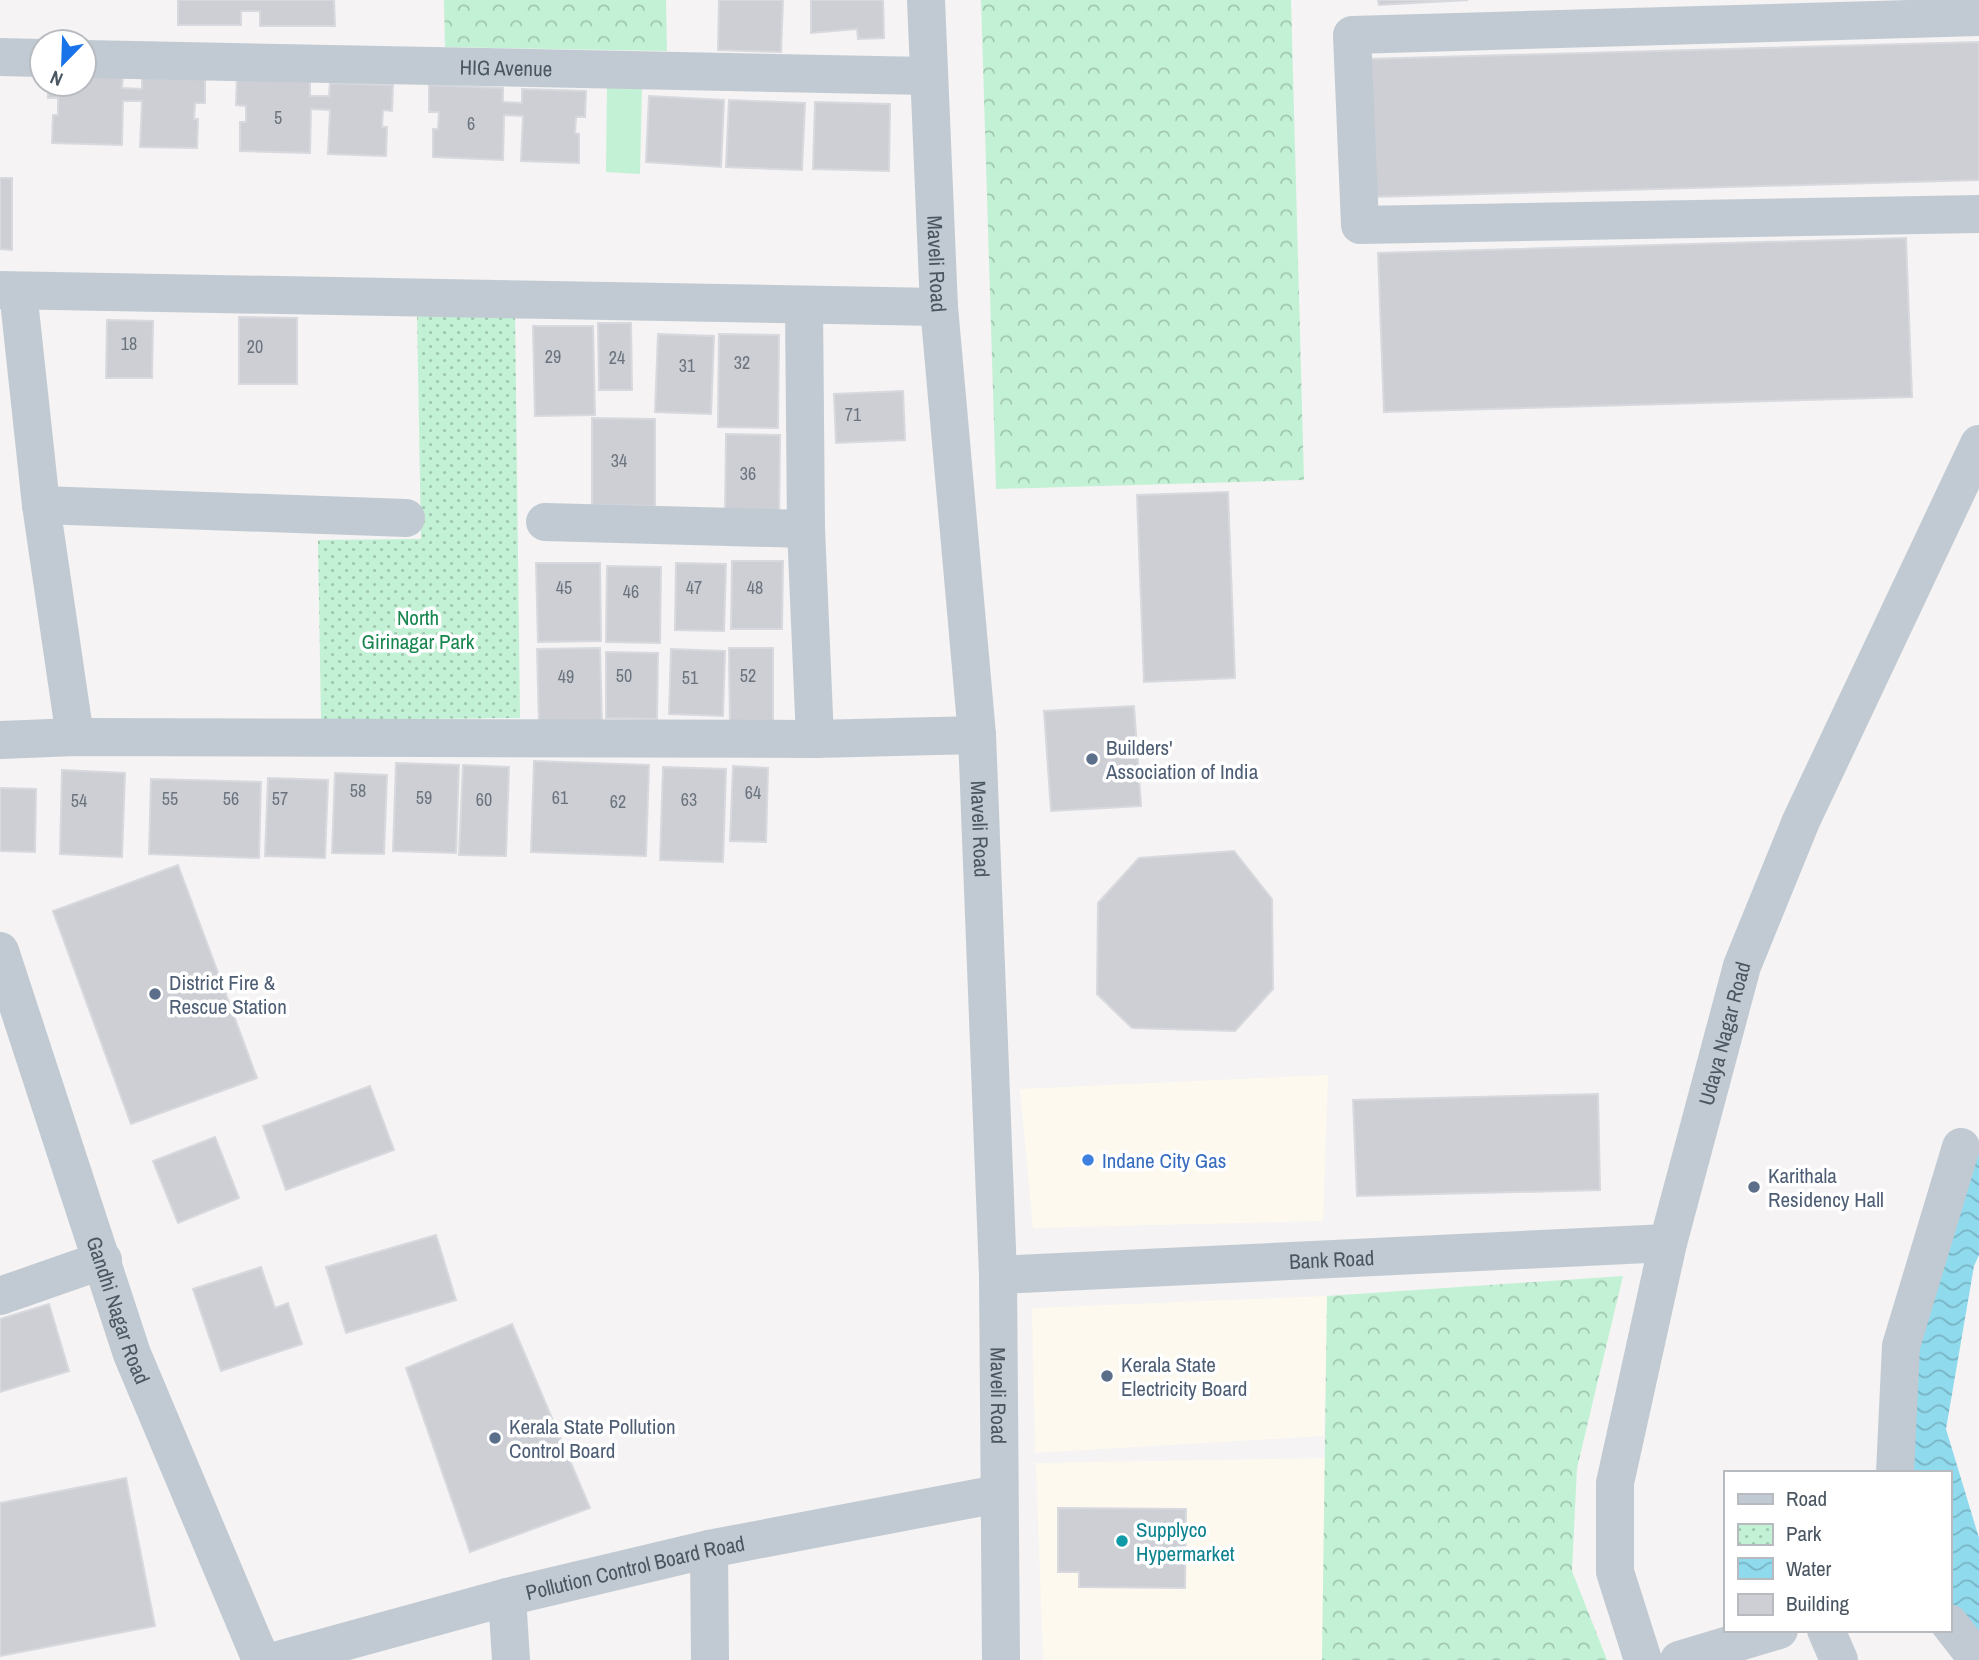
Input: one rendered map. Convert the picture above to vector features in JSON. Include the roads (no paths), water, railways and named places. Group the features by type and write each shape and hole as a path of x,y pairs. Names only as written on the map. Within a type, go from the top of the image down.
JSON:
{"street":[{"name":"Maveli Road","path":"926,0 927,76 939,307 977,735 998,1275 998,1494 1002,1660"},
{"path":"1979,17 1352,35 1360,225 1979,214"},
{"path":"0,57 28,58"},
{"name":"HIG Avenue","path":"98,59 927,76"},
{"path":"75,737 9,290 939,307"},
{"path":"804,305 806,529 815,740"},
{"name":"Udaya Nagar Road","path":"1643,1660 1615,1572 1615,1483 1668,1243 1742,966 1801,821 1979,444"},
{"path":"41,505 406,518"},
{"path":"545,522 806,529"},
{"path":"0,740 75,737 815,740 977,735"},
{"name":"Gandhi Nagar Road","path":"0,951 132,1354 261,1660"},
{"path":"1895,1471 1901,1346 1961,1147"},
{"name":"Bank Road","path":"998,1275 1668,1243"},
{"path":"0,1296 103,1260"},
{"name":"Pollution Control Board Road","path":"278,1660 507,1597 709,1549 998,1494"},
{"path":"709,1549 710,1660"},
{"path":"507,1597 511,1660"},
{"path":"1951,1626 1978,1660"},
{"path":"1679,1660 1772,1632"},
{"path":"1827,1632 1839,1660"}],"water":[{"path":"1979,1147 1979,1255 1974,1266 1946,1429 1979,1538 1979,1655 1951,1619 1951,1471 1900,1471 1906,1348"}],"place":[{"name":"Builders' Association of India","path":"1092,759"},
{"name":"District Fire & Rescue Station","path":"155,994"},
{"name":"Indane City Gas","path":"1088,1160"},
{"name":"Karithala Residency Hall","path":"1754,1187"},
{"name":"Kerala State Electricity Board","path":"1107,1376"},
{"name":"Kerala State Pollution Control Board","path":"495,1438"},
{"name":"Supplyco Hypermarket","path":"1122,1541"}],"park label":[{"name":"North Girinagar Park","path":"418,629"}]}
